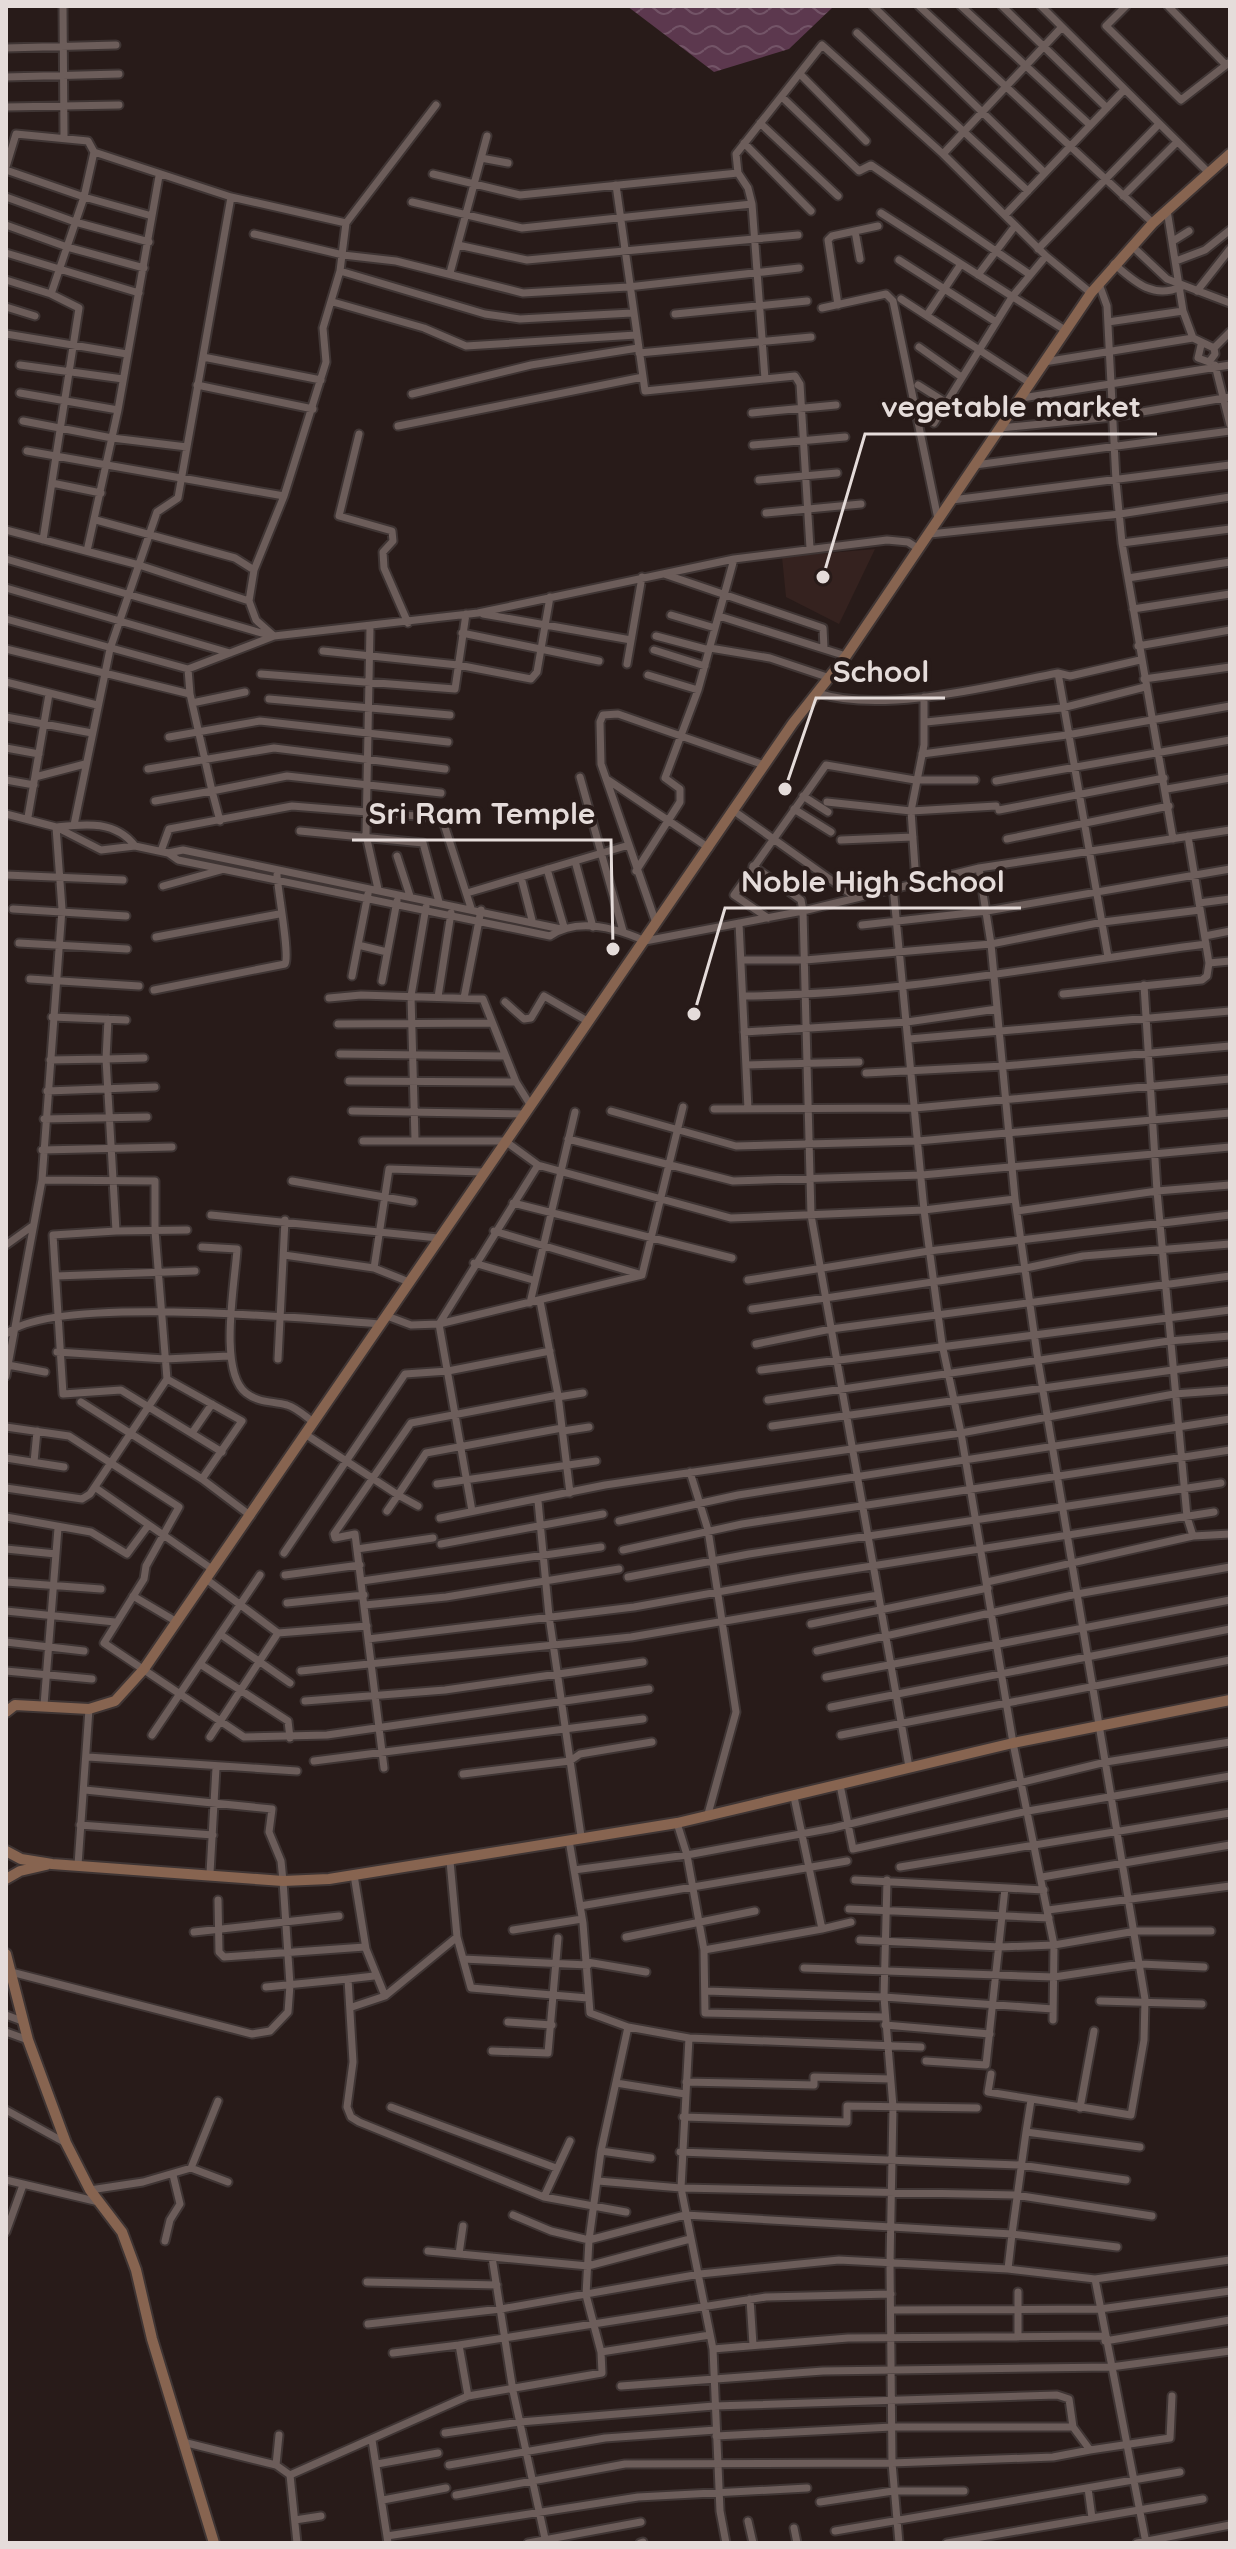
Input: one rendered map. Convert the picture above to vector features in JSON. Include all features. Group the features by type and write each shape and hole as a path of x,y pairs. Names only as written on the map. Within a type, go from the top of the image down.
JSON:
{"street":[{"path":"873,6 1045,173"},
{"path":"919,6 1153,223"},
{"path":"961,6 1090,125"},
{"path":"1002,6 1107,108"},
{"path":"1041,6 1123,91 1208,172"},
{"path":"1126,6 1106,26 1181,100 1228,63 1168,6"},
{"path":"63,7 64,136"},
{"path":"943,154 1062,27"},
{"path":"857,33 1028,191"},
{"path":"6,48 116,45"},
{"path":"765,379 752,204 748,188 738,173 736,154 822,45 943,154 1038,249 1091,293"},
{"path":"6,77 119,74"},
{"path":"801,75 866,141"},
{"path":"1005,215 1123,91"},
{"path":"782,97 859,171 871,165 1029,274"},
{"path":"6,107 119,105"},
{"path":"274,636 256,620 249,601 254,570 284,496 326,362 323,328 340,271 346,223 436,105"},
{"path":"760,123 838,196"},
{"path":"1038,249 1159,124"},
{"path":"6,132 88,141 94,152 159,176 231,197 346,223"},
{"path":"16,134 6,169 84,197 152,216"},
{"path":"450,273 487,136"},
{"path":"1123,196 1177,142"},
{"path":"744,143 811,211"},
{"path":"51,294 84,197 94,152"},
{"path":"7,1709 44,1705 89,1709 115,1701 144,1669 251,1516 482,1172 529,1110 710,849 764,765 846,656 930,534 1091,293 1153,223 1230,154"},
{"path":"481,158 508,163"},
{"path":"433,174 520,195 738,173"},
{"path":"87,551 118,410 159,176"},
{"path":"616,185 645,391 789,376 799,379 805,510 810,548"},
{"path":"6,197 75,222 149,242"},
{"path":"74,825 110,649 157,512 178,498 231,197"},
{"path":"412,202 522,228 752,204"},
{"path":"1167,210 1183,311 1193,338 1201,345 1214,348"},
{"path":"881,213 1065,330"},
{"path":"6,225 67,247 144,268"},
{"path":"838,305 828,240 878,226"},
{"path":"978,275 1015,226"},
{"path":"1176,261 1205,250 1230,230"},
{"path":"855,231 860,259"},
{"path":"1173,241 1189,231"},
{"path":"254,234 343,255 396,261 523,293 628,287 799,268"},
{"path":"458,245 527,260 798,235"},
{"path":"1132,246 1157,273 1181,287 1230,303"},
{"path":"1197,291 1230,249"},
{"path":"6,253 139,293"},
{"path":"934,423 977,349 1029,274 1046,256"},
{"path":"899,260 996,322"},
{"path":"927,315 961,264"},
{"path":"1114,264 1149,290 1160,293 1181,287"},
{"path":"340,271 485,314 520,319 632,313"},
{"path":"6,280 51,294 79,308 43,540"},
{"path":"1099,284 1105,296 1111,353 1116,481 1122,543 1144,683 1167,789 1173,839"},
{"path":"822,308 886,294 893,301 938,521"},
{"path":"901,299 1030,383"},
{"path":"675,314 807,301"},
{"path":"333,302 424,328 466,346 636,335"},
{"path":"6,307 35,316"},
{"path":"1108,322 1183,311"},
{"path":"1230,332 1214,348 1214,364 1228,397 1230,425"},
{"path":"6,334 127,354"},
{"path":"412,394 531,365 638,350 811,337"},
{"path":"1044,362 1193,338"},
{"path":"1201,345 1198,358 1203,362 1230,365"},
{"path":"919,347 960,376"},
{"path":"203,357 321,380"},
{"path":"1022,398 1112,386 1214,364"},
{"path":"20,365 123,379"},
{"path":"398,426 643,377"},
{"path":"197,385 313,409"},
{"path":"918,385 945,402"},
{"path":"20,393 118,410"},
{"path":"1000,428 1113,417 1228,397"},
{"path":"752,413 836,405"},
{"path":"23,421 112,438 187,447"},
{"path":"975,465 1230,431"},
{"path":"359,434 339,516 392,531 393,541 383,552 384,568 408,623"},
{"path":"753,445 845,437"},
{"path":"27,451 284,496"},
{"path":"952,500 1230,465"},
{"path":"759,480 837,473"},
{"path":"52,483 101,493"},
{"path":"930,534 1120,514 1230,497"},
{"path":"766,513 861,504"},
{"path":"96,520 235,558 254,570"},
{"path":"1122,543 1230,529"},
{"path":"6,530 139,565 249,601"},
{"path":"6,619 188,669 274,636 370,628 478,613 734,559 898,540 919,549"},
{"path":"6,559 274,636"},
{"path":"636,871 682,795 680,789 665,778 698,690 734,559"},
{"path":"1128,578 1230,562"},
{"path":"662,574 823,628 824,648"},
{"path":"627,664 642,577"},
{"path":"6,588 230,653"},
{"path":"1133,609 1230,594"},
{"path":"323,651 370,653 531,679 537,675 550,597"},
{"path":"478,613 631,640"},
{"path":"261,674 455,689 466,614"},
{"path":"671,615 715,628"},
{"path":"719,616 846,656"},
{"path":"352,976 372,891 366,835 370,628"},
{"path":"1138,646 1230,630"},
{"path":"462,633 599,661"},
{"path":"656,636 710,649 770,658 830,678"},
{"path":"6,649 191,699 245,692"},
{"path":"654,650 705,666"},
{"path":"818,693 838,699 924,697 1058,673 1070,676 1140,660"},
{"path":"926,722 1062,708 1144,683 1230,667"},
{"path":"188,669 191,699 220,821"},
{"path":"1058,673 1108,957"},
{"path":"648,675 698,690"},
{"path":"6,682 97,705"},
{"path":"28,817 49,694"},
{"path":"916,882 911,811 926,722 924,697"},
{"path":"269,699 450,715"},
{"path":"922,754 1067,735 1152,717 1230,706"},
{"path":"657,925 601,764 600,722 603,715 618,714 764,765"},
{"path":"6,717 92,733"},
{"path":"169,737 260,721 448,742"},
{"path":"996,781 1158,750 1230,740"},
{"path":"6,748 39,754"},
{"path":"148,769 205,762 274,748 445,769"},
{"path":"768,918 734,895 817,774 831,763 915,780 975,780"},
{"path":"6,780 34,781 85,764"},
{"path":"155,801 279,776 441,793"},
{"path":"580,777 623,931"},
{"path":"827,802 911,811 997,808 1164,778"},
{"path":"1167,789 1230,778"},
{"path":"608,780 710,849"},
{"path":"803,796 828,812"},
{"path":"165,852 169,829 292,806 366,810 445,820 471,908"},
{"path":"1007,839 1169,806"},
{"path":"794,809 831,832"},
{"path":"734,811 855,897"},
{"path":"6,814 28,817 56,827 101,850 135,846 165,852 183,850 372,891 425,909 550,936 562,928"},
{"path":"56,827 112,828 135,846"},
{"path":"6,1376 42,1180 44,1119 62,909 56,827"},
{"path":"165,852 178,860 277,879 372,891 397,898 410,896 562,928 593,927 623,931 645,941 803,911 893,886 979,868 1090,854 1230,830"},
{"path":"300,831 366,835 423,843 439,902"},
{"path":"1063,994 1202,980 1207,976 1209,963 1188,836"},
{"path":"841,840 913,837"},
{"path":"467,893 629,845"},
{"path":"397,856 410,896"},
{"path":"575,861 593,927"},
{"path":"163,886 242,862"},
{"path":"753,866 801,900 803,911 811,1215 909,1767"},
{"path":"979,868 991,944 1015,1199 1038,1361 1145,1999 1144,2040 1131,2115 988,2092 991,2074"},
{"path":"154,990 285,964 289,952 279,914 277,869"},
{"path":"547,869 562,928"},
{"path":"862,925 987,911 1230,869"},
{"path":"6,875 123,880"},
{"path":"521,877 532,920"},
{"path":"893,886 924,1210 942,1344 961,1433 1013,1743 1036,1844 1054,1945 1053,2020"},
{"path":"382,981 397,898"},
{"path":"415,1139 415,1053 411,996 427,899"},
{"path":"743,960 805,960 991,944 1230,899"},
{"path":"438,997 453,905"},
{"path":"13,909 62,909 126,916"},
{"path":"464,998 481,910"},
{"path":"156,937 279,914"},
{"path":"739,923 748,1109"},
{"path":"743,996 805,996 994,975 1205,940 1230,931"},
{"path":"19,943 127,949"},
{"path":"358,945 387,952"},
{"path":"1209,963 1230,961"},
{"path":"30,979 139,986"},
{"path":"1144,985 1149,1017 1152,1122 1169,1341 1187,1517 1193,1536"},
{"path":"329,998 411,996 483,999 504,1056 529,1110"},
{"path":"505,1002 524,1019 531,1018 544,996 589,1022"},
{"path":"744,1032 907,1022 997,1009"},
{"path":"909,1039 1230,1011"},
{"path":"52,1017 126,1020"},
{"path":"108,1019 109,1148 116,1231"},
{"path":"338,1024 491,1023"},
{"path":"866,1073 1004,1066 1230,1046"},
{"path":"340,1054 504,1056"},
{"path":"50,1060 144,1058"},
{"path":"746,1065 859,1062"},
{"path":"714,1109 915,1108 1230,1079"},
{"path":"349,1081 516,1082"},
{"path":"47,1091 155,1087"},
{"path":"642,1275 683,1107"},
{"path":"352,1111 529,1110"},
{"path":"611,1111 676,1132 736,1146 918,1141 1230,1113"},
{"path":"530,1303 575,1112"},
{"path":"44,1119 147,1117"},
{"path":"568,1139 733,1181 922,1175 1155,1157 1230,1147"},
{"path":"363,1141 505,1141 538,1165 731,1218 924,1210 1015,1199"},
{"path":"42,1150 172,1147"},
{"path":"472,1511 439,1324 474,1263 538,1165"},
{"path":"374,1268 387,1199 389,1169 482,1172"},
{"path":"6,1488 82,1499 96,1488 167,1379 155,1231 155,1181 42,1180"},
{"path":"292,1181 413,1202"},
{"path":"1017,1211 1157,1191 1230,1185"},
{"path":"513,1203 732,1258"},
{"path":"211,1215 285,1220 438,1238"},
{"path":"748,1280 929,1251 1230,1215"},
{"path":"278,1359 285,1220"},
{"path":"6,1245 31,1227"},
{"path":"187,1230 53,1235 57,1352 63,1394 121,1390 222,1452"},
{"path":"494,1231 642,1275"},
{"path":"752,1309 1026,1268 1083,1256 1162,1247 1230,1244"},
{"path":"202,1247 237,1249 229,1356 234,1377 244,1391 262,1401 286,1405 313,1422"},
{"path":"284,1255 374,1268 409,1282"},
{"path":"474,1263 533,1280"},
{"path":"56,1276 195,1271"},
{"path":"6,1334 15,1327 58,1316 162,1313 233,1313 384,1320 411,1325 439,1324 642,1275"},
{"path":"756,1344 831,1329 1230,1276"},
{"path":"540,1301 569,1466 570,1493"},
{"path":"761,1370 942,1344 1230,1310"},
{"path":"768,1400 1169,1341 1230,1336"},
{"path":"284,1553 405,1374 448,1371 550,1351"},
{"path":"57,1352 165,1359 229,1356"},
{"path":"772,1426 1230,1362"},
{"path":"8,1365 45,1372"},
{"path":"167,1379 242,1421 202,1479"},
{"path":"440,1518 690,1472 961,1433 1174,1394 1230,1390"},
{"path":"384,1768 372,1693 364,1595 355,1534 335,1538 334,1534 411,1423 583,1393"},
{"path":"81,1402 202,1479 251,1516"},
{"path":"192,1433 212,1404"},
{"path":"619,1521 700,1502 1230,1419"},
{"path":"6,1427 69,1436 179,1507 161,1536 133,1596 104,1643 244,1737 290,1738 649,1689"},
{"path":"387,1511 426,1453 589,1427"},
{"path":"34,1462 37,1431"},
{"path":"305,1434 418,1506"},
{"path":"623,1550 708,1530 971,1492 1181,1455 1230,1450"},
{"path":"6,1458 64,1467"},
{"path":"437,1484 596,1461"},
{"path":"690,1472 708,1530 725,1624 736,1712 708,1814"},
{"path":"628,1577 713,1560 1221,1483"},
{"path":"96,1488 209,1574 239,1604 278,1633 367,1626"},
{"path":"538,1501 549,1616 581,1836"},
{"path":"368,1639 634,1607 1214,1512"},
{"path":"441,1544 603,1514"},
{"path":"6,1517 91,1532 127,1554 147,1527"},
{"path":"44,1705 58,1528"},
{"path":"811,1624 1193,1536 1230,1534"},
{"path":"357,1549 433,1538"},
{"path":"362,1581 601,1547"},
{"path":"6,1549 56,1554"},
{"path":"285,1575 360,1565"},
{"path":"817,1651 1077,1594 1230,1567"},
{"path":"365,1605 547,1582 619,1569"},
{"path":"152,1735 260,1575"},
{"path":"6,1582 101,1589"},
{"path":"287,1603 364,1595"},
{"path":"301,1671 554,1646 725,1624 878,1595"},
{"path":"133,1596 177,1622"},
{"path":"826,1677 1230,1600"},
{"path":"6,1611 115,1622"},
{"path":"831,1707 1230,1629"},
{"path":"210,1737 278,1633"},
{"path":"220,1634 290,1683"},
{"path":"6,1642 84,1651"},
{"path":"841,1735 1230,1660"},
{"path":"305,1701 372,1693 445,1690 643,1662"},
{"path":"200,1664 288,1721 290,1738"},
{"path":"6,1671 92,1679"},
{"path":"6,1851 21,1859 52,1864 210,1873 283,1881 354,1875 450,1861 581,1836 677,1823 1013,1743 1230,1700"},
{"path":"78,1865 89,1709"},
{"path":"314,1761 643,1719"},
{"path":"463,1774 570,1761 580,1754 652,1742"},
{"path":"574,1870 687,1855 802,1834 1022,1780 1106,1762 1230,1742"},
{"path":"88,1757 216,1768 297,1771"},
{"path":"210,1873 216,1768"},
{"path":"840,1785 853,1849 1028,1811 1230,1776"},
{"path":"11,1972 252,2034 270,2031 288,2012 290,1985 283,1881 281,1861 269,1832 272,1809 85,1790"},
{"path":"794,1797 822,1929"},
{"path":"900,1867 1230,1813"},
{"path":"677,1823 687,1855 704,1950 705,2013 885,2021 990,2034"},
{"path":"80,1825 213,1835"},
{"path":"569,1840 588,1964 590,2013 628,2027 689,2038 756,2044 921,2047"},
{"path":"1042,1877 1230,1845"},
{"path":"450,1861 457,1937 471,1988 588,1998"},
{"path":"580,1906 809,1870 847,1861"},
{"path":"6,1879 20,1871 52,1864"},
{"path":"354,1875 365,1947 374,1976 385,1996"},
{"path":"855,1880 1044,1890"},
{"path":"887,1880 883,1942 885,2021 893,2107 890,2227 892,2463 899,2543"},
{"path":"849,1909 1048,1914 1129,1898 1230,1886"},
{"path":"926,2061 986,2065 1005,1888"},
{"path":"218,1900 219,1952 224,1957 288,1955 365,1947"},
{"path":"626,1937 755,1911"},
{"path":"194,1932 339,1916"},
{"path":"513,1930 582,1919"},
{"path":"704,1950 851,1922"},
{"path":"860,1940 1000,1947 1054,1945 1136,1931 1211,1931"},
{"path":"352,2007 385,1996 457,1937"},
{"path":"492,2051 544,2055 550,2049 558,1938"},
{"path":"6,1956 28,2040 66,2143 90,2190 122,2232 136,2270 214,2543"},
{"path":"463,1959 588,1964 646,1972"},
{"path":"804,1968 1054,1977 1141,1964 1204,1967"},
{"path":"266,1987 374,1976"},
{"path":"348,1979 353,2062 346,2096 351,2117 456,2164 544,2197 593,2209 626,2212"},
{"path":"706,1991 884,1997 1053,2009"},
{"path":"1100,2001 1145,1999 1202,2004"},
{"path":"6,2015 22,2021"},
{"path":"508,2022 552,2025"},
{"path":"290,2475 468,2396 598,2376 603,2369 601,2352 586,2295 589,2240 601,2151 628,2027"},
{"path":"1080,2108 1094,2031"},
{"path":"6,2032 28,2040"},
{"path":"689,2038 680,2152 681,2188 713,2349 719,2493 726,2543"},
{"path":"686,2082 814,2085 814,2077 890,2079"},
{"path":"616,2083 685,2094"},
{"path":"1008,2269 1015,2195 1031,2100"},
{"path":"191,2168 218,2101"},
{"path":"683,2117 847,2122 847,2106 977,2108"},
{"path":"391,2107 556,2168"},
{"path":"6,2110 66,2143"},
{"path":"1026,2132 1140,2147"},
{"path":"544,2197 570,2141"},
{"path":"601,2151 651,2158"},
{"path":"680,2152 891,2157 1020,2165 1126,2180"},
{"path":"90,2190 173,2175 191,2168 228,2182"},
{"path":"165,2241 170,2220 180,2204 173,2175"},
{"path":"6,2180 99,2202"},
{"path":"598,2181 681,2188 1015,2195 1152,2216"},
{"path":"6,2232 23,2185"},
{"path":"513,2215 551,2231 589,2240 685,2215 1012,2234 1117,2247"},
{"path":"459,2254 463,2226"},
{"path":"428,2251 588,2266 690,2239"},
{"path":"492,2257 513,2391 546,2541"},
{"path":"368,2324 501,2309 700,2274 839,2260 1008,2269 1095,2279 1230,2260"},
{"path":"1095,2279 1104,2338 1136,2481 1143,2542 1230,2525"},
{"path":"367,2282 497,2285"},
{"path":"891,2310 1100,2309 1230,2291"},
{"path":"1018,2292 1018,2337"},
{"path":"393,2353 750,2299 788,2295 891,2294"},
{"path":"750,2299 753,2345"},
{"path":"713,2349 892,2337 1104,2338 1230,2320"},
{"path":"601,2352 710,2335"},
{"path":"459,2345 468,2396"},
{"path":"621,2386 713,2378 893,2371 1111,2367 1230,2351"},
{"path":"445,2433 520,2422 714,2406 1065,2395 1072,2406 1073,2427 1090,2450"},
{"path":"456,2495 534,2484 625,2464 717,2461 892,2463 1053,2457 1170,2438 1172,2396"},
{"path":"449,2465 605,2438 892,2427 1073,2427"},
{"path":"276,2465 279,2435"},
{"path":"372,2440 388,2540 638,2497 807,2488"},
{"path":"183,2442 276,2465 290,2475 297,2543"},
{"path":"377,2464 438,2453"},
{"path":"835,2531 1180,2472"},
{"path":"383,2500 446,2488"},
{"path":"1088,2488 1092,2518"},
{"path":"820,2502 893,2491 964,2491"},
{"path":"947,2543 1203,2499"},
{"path":"295,2520 321,2516"},
{"path":"748,2521 753,2543"},
{"path":"528,2543 641,2522"},
{"path":"794,2528 797,2543"}],"shaded area":[{"path":"875,549 839,624 786,597 782,557"}],"water":[{"path":"627,6 834,6 789,49 714,72"}],"place":[{"name":"vegetable market","path":"823,577"},
{"name":"School","path":"785,789"},
{"name":"Sri Ram Temple","path":"613,949"},
{"name":"Noble High School","path":"694,1014"}]}
